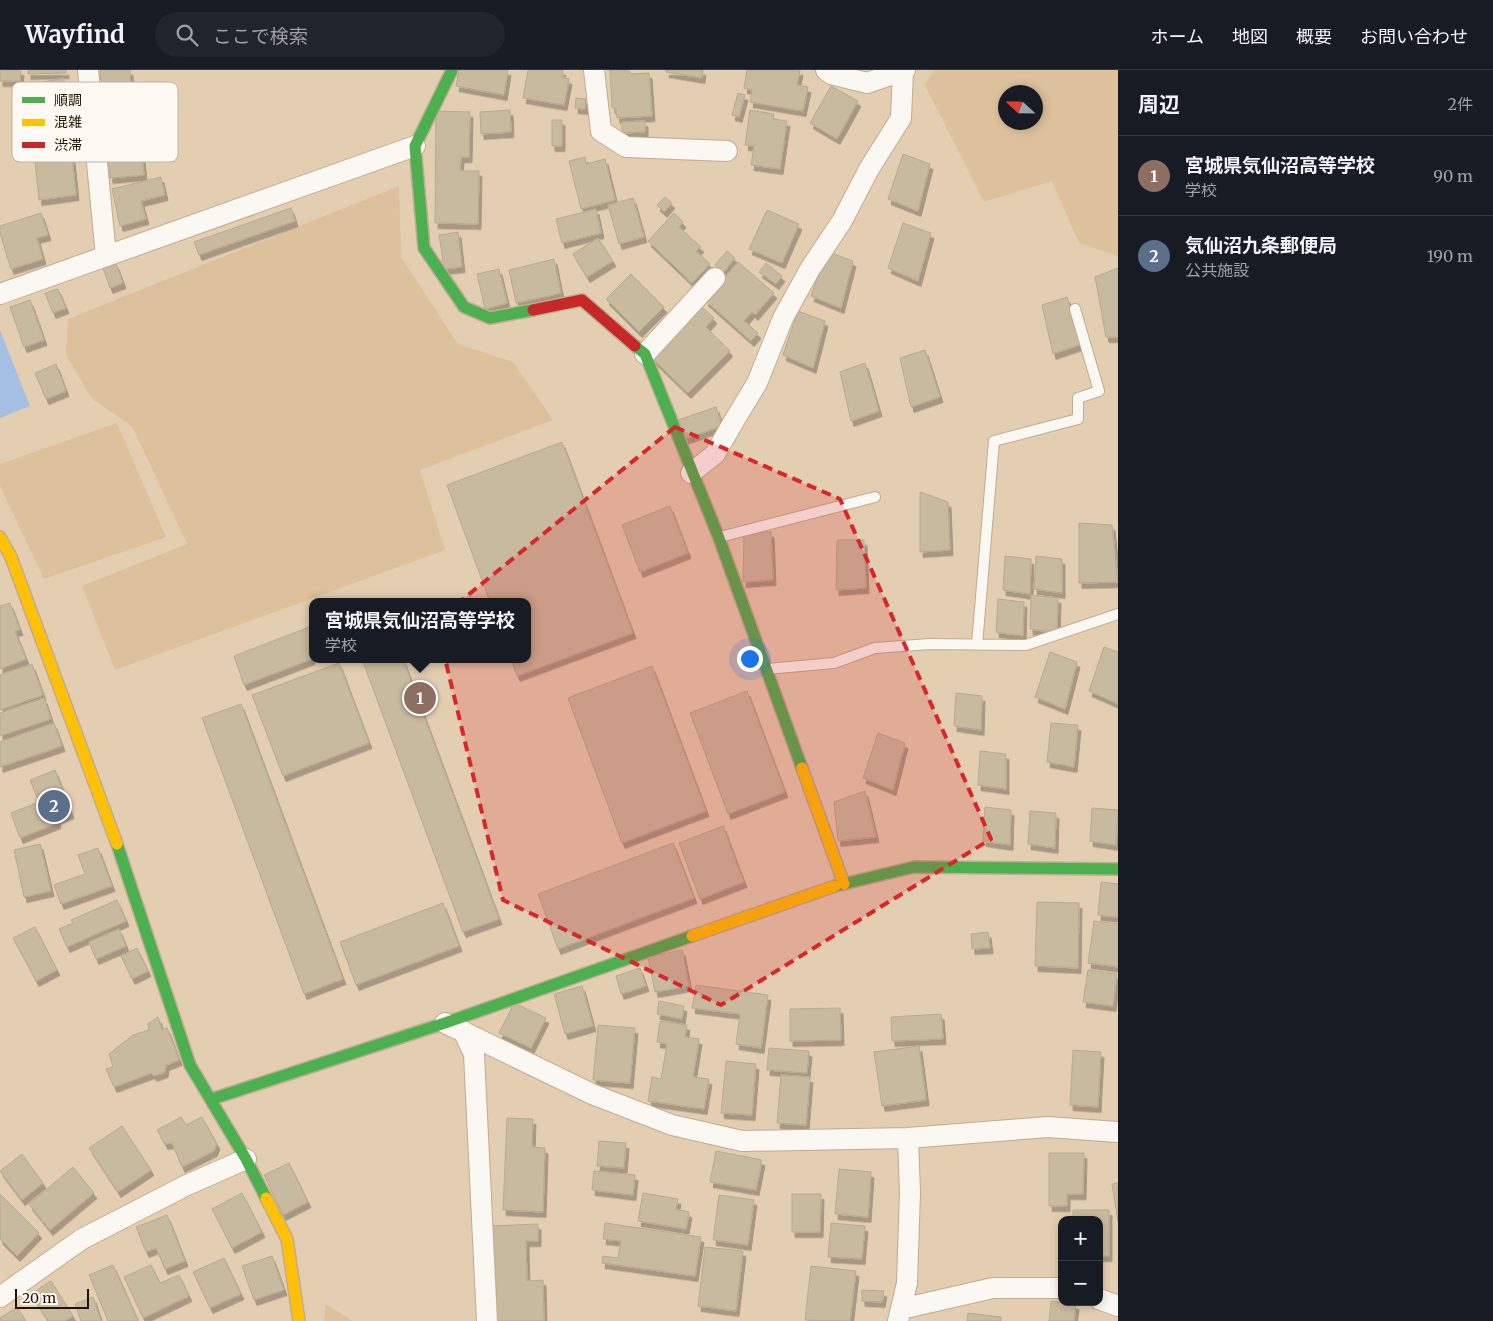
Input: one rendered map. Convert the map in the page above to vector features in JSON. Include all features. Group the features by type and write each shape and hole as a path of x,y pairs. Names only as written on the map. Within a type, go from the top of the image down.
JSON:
{"street":[{"path":"452,70 415,146 424,248 464,307 490,318 582,300 645,354 691,473 719,538 844,884"},
{"path":"594,70 601,131 626,147 727,151"},
{"path":"691,473 715,454 739,414 757,383 783,318 810,269 842,222 869,169 901,118 903,70 867,83 831,74 826,70"},
{"path":"0,294 415,146"},
{"path":"97,162 106,256"},
{"path":"645,354 715,278"},
{"path":"0,537 11,556 132,884 190,1065 246,1159 287,1239 299,1321"},
{"path":"212,1099 445,1023 844,884 914,867 1118,869"},
{"path":"445,1023 592,1094 672,1125 742,1141 908,1138 1048,1127 1118,1132"},
{"path":"463,1031 474,1054 487,1321"},
{"path":"899,1315 907,1283 910,1193 908,1138"},
{"path":"0,1297 82,1239 187,1185 246,1159"},
{"path":"899,1315 993,1288 1058,1288"},
{"path":"1103,1300 1118,1306"}],"lane":[{"path":"977,645 994,440 1078,418 1078,398 1099,390 1075,309"},
{"path":"719,538 876,497"},
{"path":"766,669 834,663 875,648 930,644 1026,645 1118,614"}],"highlighted area":[{"path":"675,427 840,499 991,839 721,1005 503,900 436,621"}],"shaded area":[{"path":"934,70 1118,70 1118,256 1079,243 1052,181 984,202 925,85"},
{"path":"399,186 401,257 458,344 513,362 553,420 420,470 445,550 115,670 82,586 187,544 132,426 92,399 66,355 68,319"},
{"path":"117,423 166,537 44,579 0,486 0,464"},
{"path":"326,1304 353,1321 324,1321"}],"water":[{"path":"0,330 30,406 0,418"}],"building":[{"path":"0,70 21,70 20,81 0,81"},
{"path":"28,70 66,70 66,73 28,74"},
{"path":"100,70 130,70 131,82 101,82"},
{"path":"459,70 508,70 504,95 456,86"},
{"path":"528,70 563,70 562,77 569,79 564,105 523,98"},
{"path":"610,70 629,70 630,74 649,73 652,116 617,118 616,108 612,108"},
{"path":"666,70 703,70 702,78 666,72"},
{"path":"747,70 800,70 797,85 808,87 803,111 750,102 752,90 744,88"},
{"path":"64,78 64,82 44,82"},
{"path":"831,86 858,101 837,139 810,123"},
{"path":"738,93 745,95 739,117 732,115"},
{"path":"576,98 586,99 585,109 575,108"},
{"path":"510,110 511,132 481,134 480,112"},
{"path":"750,110 774,114 773,119 787,121 780,169 751,165 754,146 745,145"},
{"path":"436,111 470,112 469,157 461,157 460,171 479,171 478,224 435,223"},
{"path":"552,120 562,120 562,146 552,146"},
{"path":"645,121 645,132 622,133 622,122"},
{"path":"903,154 930,164 918,211 888,199"},
{"path":"585,157 586,164 605,159 615,200 581,209 569,161"},
{"path":"35,162 73,162 76,195 39,200"},
{"path":"109,162 143,162 144,175 110,178"},
{"path":"161,177 165,195 141,201 146,219 120,226 112,189"},
{"path":"665,197 672,203 664,212 657,205"},
{"path":"633,198 644,237 619,244 608,205"},
{"path":"291,208 295,221 199,255 194,242"},
{"path":"596,209 601,233 562,243 556,219"},
{"path":"767,210 799,224 782,263 749,249"},
{"path":"41,213 48,235 37,238 43,259 11,269 0,233 0,226"},
{"path":"674,213 683,222 679,227 701,247 696,251 710,264 692,283 648,241"},
{"path":"903,223 931,233 918,281 888,268"},
{"path":"458,232 462,267 444,269 439,235"},
{"path":"598,238 613,261 587,277 573,254"},
{"path":"727,251 735,258 723,273 715,265"},
{"path":"826,251 853,261 841,308 811,296"},
{"path":"554,259 561,293 516,303 509,270"},
{"path":"738,262 774,293 755,315 752,312 744,321 758,333 751,341 705,300"},
{"path":"766,263 782,276 776,284 759,272"},
{"path":"116,264 123,283 110,288 103,268"},
{"path":"1118,268 1118,337 1106,337 1095,277"},
{"path":"499,269 507,303 485,309 477,274"},
{"path":"631,274 664,307 639,332 606,299"},
{"path":"58,289 66,308 53,313 45,293"},
{"path":"1067,297 1082,344 1053,354 1042,305"},
{"path":"30,300 44,340 24,347 10,307"},
{"path":"701,306 714,318 706,327 730,351 688,393 651,357"},
{"path":"798,311 825,321 813,368 783,355"},
{"path":"925,350 940,397 911,407 900,358"},
{"path":"865,363 879,411 851,421 840,372"},
{"path":"56,364 66,391 46,399 35,373"},
{"path":"716,407 722,426 684,439 678,420"},
{"path":"562,442 633,633 517,676 512,663 531,663 531,598 489,598 447,485"},
{"path":"920,492 948,502 950,550 920,552"},
{"path":"670,506 688,553 640,572 622,525"},
{"path":"1079,523 1112,525 1118,582 1079,583"},
{"path":"744,532 771,532 773,580 743,582"},
{"path":"837,540 864,540 866,588 836,590"},
{"path":"1005,556 1031,559 1030,594 1003,590"},
{"path":"1036,556 1062,559 1062,593 1034,589"},
{"path":"1031,595 1058,598 1057,633 1030,629"},
{"path":"998,599 1024,602 1023,636 996,632"},
{"path":"10,603 20,630 15,631 26,659 0,669 0,606"},
{"path":"309,627 309,660 244,685 234,656"},
{"path":"1104,647 1118,652 1118,704 1089,691"},
{"path":"1050,652 1077,662 1065,709 1035,697"},
{"path":"339,663 369,743 283,776 252,695"},
{"path":"363,663 404,663 499,919 463,932"},
{"path":"32,664 43,695 0,710 0,675"},
{"path":"652,666 706,811 622,843 568,698"},
{"path":"747,691 785,792 728,814 690,713"},
{"path":"956,693 982,696 981,730 954,726"},
{"path":"44,698 51,719 0,736 0,713"},
{"path":"241,704 343,979 304,994 202,718"},
{"path":"54,723 62,746 0,767 0,742"},
{"path":"1051,723 1078,725 1074,767 1047,762"},
{"path":"878,733 905,743 893,790 863,778"},
{"path":"980,751 1006,754 1006,789 978,785"},
{"path":"55,770 71,813 57,819 58,823 20,838 11,813 39,802 30,780"},
{"path":"865,791 876,837 838,841 834,802"},
{"path":"985,807 1011,810 1010,845 983,841"},
{"path":"1092,808 1118,810 1116,845 1090,841"},
{"path":"1030,811 1056,813 1055,848 1028,844"},
{"path":"723,826 744,882 700,899 679,843"},
{"path":"673,843 694,898 558,949 538,894"},
{"path":"40,844 51,891 24,897 14,850"},
{"path":"98,848 112,886 61,904 54,885 85,874 78,855"},
{"path":"1101,882 1118,884 1118,917 1098,915"},
{"path":"117,900 126,921 67,947 59,929 73,923 71,920"},
{"path":"1037,902 1079,903 1078,968 1035,966"},
{"path":"443,903 459,946 356,985 340,942"},
{"path":"1094,921 1118,924 1118,967 1088,963"},
{"path":"35,927 57,970 36,981 13,938"},
{"path":"119,929 126,946 96,959 89,942"},
{"path":"988,932 990,948 972,949 971,934"},
{"path":"137,948 148,971 132,979 121,956"},
{"path":"682,950 689,986 655,992 648,957"},
{"path":"640,968 646,986 621,994 616,976"},
{"path":"1088,970 1117,974 1113,1006 1083,1002"},
{"path":"696,985 768,995 761,1048 736,1044 740,1014 692,1008"},
{"path":"582,986 593,1026 565,1034 554,994"},
{"path":"659,1001 684,1006 682,1019 657,1014"},
{"path":"514,1003 546,1018 531,1048 499,1033"},
{"path":"840,1008 841,1040 790,1041 790,1009"},
{"path":"941,1014 943,1039 892,1041 891,1017"},
{"path":"158,1017 162,1029 167,1028 179,1060 166,1065 165,1072 154,1076 152,1073 114,1087 106,1069 113,1067 109,1054 133,1035 149,1030 148,1024"},
{"path":"660,1021 687,1025 685,1037 699,1039 693,1077 709,1079 704,1109 648,1101 652,1077 661,1079 667,1044 657,1042"},
{"path":"598,1025 635,1028 630,1083 593,1080"},
{"path":"919,1046 926,1100 882,1106 874,1052"},
{"path":"769,1048 809,1051 807,1073 767,1070"},
{"path":"1073,1050 1101,1052 1098,1107 1070,1105"},
{"path":"726,1061 756,1064 752,1115 721,1113"},
{"path":"781,1075 810,1077 806,1125 777,1123"},
{"path":"181,1117 186,1125 202,1117 217,1144 214,1151 182,1167 172,1143 165,1144 157,1130"},
{"path":"507,1118 533,1119 532,1147 545,1148 543,1212 503,1210"},
{"path":"122,1126 151,1170 118,1192 89,1148"},
{"path":"599,1141 626,1143 624,1168 597,1166"},
{"path":"716,1151 762,1160 756,1190 710,1182"},
{"path":"1049,1153 1084,1153 1083,1194 1067,1194 1067,1206 1049,1206"},
{"path":"22,1154 43,1183 22,1200 0,1171"},
{"path":"289,1163 308,1202 283,1215 264,1175"},
{"path":"73,1167 94,1193 50,1230 29,1204"},
{"path":"839,1169 871,1172 868,1217 835,1214"},
{"path":"594,1171 635,1175 633,1195 592,1190"},
{"path":"1118,1183 1118,1222 1112,1184"},
{"path":"242,1193 262,1232 232,1248 212,1209"},
{"path":"643,1193 678,1199 676,1209 689,1212 686,1229 638,1221"},
{"path":"0,1194 39,1233 17,1256 0,1239"},
{"path":"792,1194 821,1194 820,1232 792,1232"},
{"path":"719,1195 754,1200 748,1245 713,1240"},
{"path":"1073,1210 1109,1210 1109,1256 1103,1256 1103,1216 1073,1216"},
{"path":"167,1215 185,1261 165,1269 156,1248 146,1252 136,1227"},
{"path":"605,1223 701,1237 695,1276 602,1263 603,1256 618,1258 621,1241 603,1239"},
{"path":"831,1223 865,1226 862,1259 828,1257"},
{"path":"538,1224 538,1241 526,1241 527,1281 543,1280 544,1321 491,1321 490,1226"},
{"path":"705,1247 743,1251 736,1311 698,1306"},
{"path":"272,1256 284,1290 254,1300 242,1266"},
{"path":"224,1258 241,1294 210,1308 193,1272"},
{"path":"113,1265 138,1321 108,1321 89,1275"},
{"path":"151,1265 160,1283 179,1275 189,1296 143,1318 124,1277"},
{"path":"811,1266 856,1271 850,1321 805,1320"},
{"path":"51,1281 73,1316 65,1321 48,1321 31,1294"},
{"path":"862,1290 884,1291 882,1302 862,1301"},
{"path":"93,1297 101,1321 81,1321 75,1304"},
{"path":"1051,1301 1058,1302 1058,1306 1076,1306 1074,1321 1049,1321"},
{"path":"17,1307 26,1321 0,1321 0,1318"},
{"path":"968,1313 1001,1317 1001,1321 967,1321"}],"traffic: fast":[{"path":"452,70 415,146 424,248 464,307 490,318 533,310"},
{"path":"635,346 645,354 719,538 802,768"},
{"path":"117,844 190,1065 246,1159 266,1198"},
{"path":"835,886 914,867 1118,869"},
{"path":"212,1099 445,1023 692,936"}],"traffic: slow":[{"path":"0,537 11,557 117,844"},
{"path":"802,768 844,884"},
{"path":"692,936 835,886"},
{"path":"266,1198 287,1239 299,1321"}],"traffic: jam":[{"path":"533,310 582,300 635,346"}],"place":[{"name":"宮城県気仙沼高等学校","path":"420,698"},
{"name":"気仙沼九条郵便局","path":"54,806"}]}
